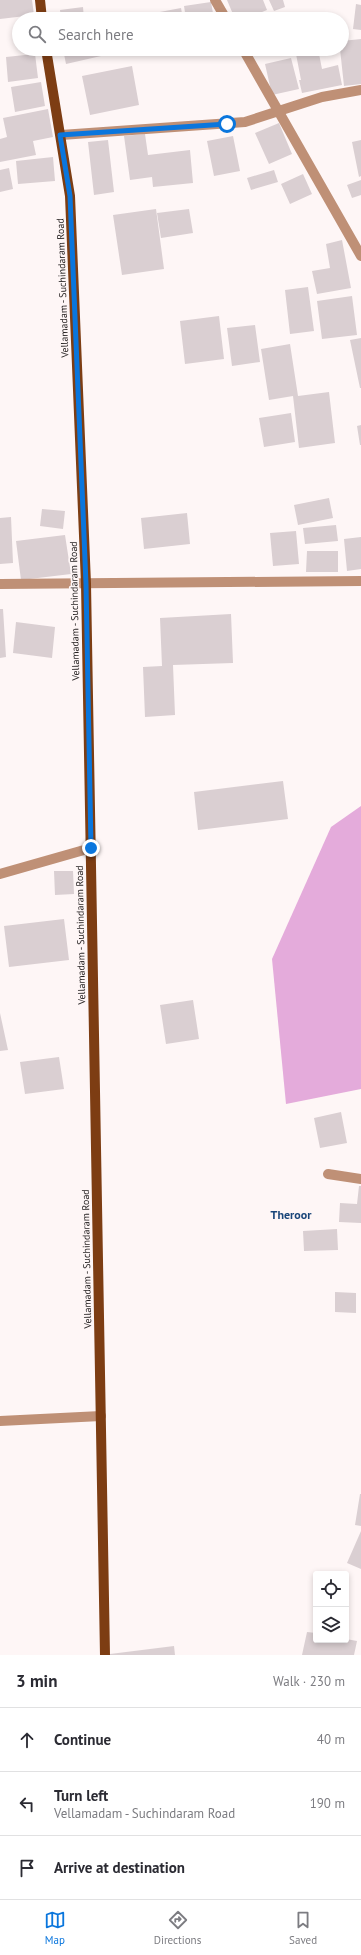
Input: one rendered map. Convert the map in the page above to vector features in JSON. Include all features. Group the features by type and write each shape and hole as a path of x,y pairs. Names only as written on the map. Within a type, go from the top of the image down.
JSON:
{"main road":[{"path":"40,0 41,12"},
{"name":"Vellamadam - Suchindaram Road","path":"47,56 70,196 86,584 105,1655"}],"street":[{"path":"215,0 222,12"},
{"path":"247,56 361,256"},
{"path":"60,135 246,122 322,97 361,90"},
{"path":"0,584 361,581"},
{"path":"0,874 91,848"},
{"path":"328,1174 361,1179"},
{"path":"0,1421 101,1416"}],"shaded area":[{"path":"361,806 361,1089 286,1104 272,959 331,827"}],"building":[{"path":"0,0 32,0 34,12 12,12 12,18 0,19"},
{"path":"227,0 263,0 267,10 262,12 232,12"},
{"path":"269,0 283,0 285,7 274,11"},
{"path":"211,2 213,12 185,12 184,6"},
{"path":"356,4 361,5 361,30 353,29"},
{"path":"83,7 83,12 60,12 60,10"},
{"path":"181,8 182,12 160,12"},
{"path":"361,39 361,84 344,86 341,56 349,56 349,40"},
{"path":"35,56 38,78 8,82 6,57"},
{"path":"64,56 101,56 66,64"},
{"path":"296,56 319,56 322,69 338,65 342,85 302,93 299,80 301,80"},
{"path":"291,58 299,89 272,95 265,64"},
{"path":"132,66 139,105 90,115 82,76"},
{"path":"41,82 45,106 15,112 11,87"},
{"path":"48,109 53,137 33,141 36,155 0,162 0,139 7,137 3,118"},
{"path":"279,123 292,154 269,164 255,133"},
{"path":"145,134 148,155 190,150 193,183 153,187 152,177 130,180 124,136"},
{"path":"233,136 240,171 214,176 207,141"},
{"path":"108,140 114,192 94,195 88,142"},
{"path":"361,140 361,176 359,177 352,142"},
{"path":"53,157 55,181 18,184 16,161"},
{"path":"9,168 13,189 0,192 0,170"},
{"path":"274,170 278,182 251,190 247,178"},
{"path":"303,174 312,194 290,204 281,184"},
{"path":"361,180 361,195 352,198 347,185"},
{"path":"156,209 164,269 122,275 113,215"},
{"path":"189,209 193,233 161,238 157,213"},
{"path":"342,240 351,288 317,294 312,271 330,268 326,244"},
{"path":"308,287 314,331 290,334 285,290"},
{"path":"352,296 357,335 322,339 317,301"},
{"path":"219,316 224,359 185,364 180,321"},
{"path":"255,325 260,362 232,366 227,328"},
{"path":"361,338 361,388 360,388 350,340"},
{"path":"290,344 298,396 329,392 335,443 299,448 293,396 269,400 261,349"},
{"path":"291,413 295,442 264,447 259,418"},
{"path":"361,425 361,445 360,445 357,426"},
{"path":"329,498 333,518 298,525 294,505"},
{"path":"42,509 65,511 63,529 40,526"},
{"path":"187,513 190,544 144,549 141,518"},
{"path":"11,517 13,563 0,564 0,518"},
{"path":"336,525 338,541 305,544 303,528"},
{"path":"296,531 299,564 273,566 270,533"},
{"path":"65,535 71,574 21,580 16,541"},
{"path":"361,537 361,569 347,571 344,539"},
{"path":"307,551 338,551 338,572 306,572"},
{"path":"0,609 3,609 6,657 0,658"},
{"path":"231,614 233,663 173,665 175,715 145,717 143,667 162,666 160,618"},
{"path":"16,622 55,627 52,658 13,653"},
{"path":"283,781 288,819 198,830 194,792"},
{"path":"54,871 73,871 74,894 55,895"},
{"path":"64,919 69,960 9,967 4,926"},
{"path":"193,1000 199,1039 166,1044 160,1005"},
{"path":"0,1013 8,1050 0,1051"},
{"path":"59,1057 64,1089 25,1094 20,1062"},
{"path":"341,1112 347,1143 320,1148 314,1118"},
{"path":"359,1186 361,1186 361,1223 339,1222 340,1203 357,1204"},
{"path":"337,1229 338,1250 304,1251 303,1231"},
{"path":"335,1292 356,1293 356,1313 335,1312"},
{"path":"361,1494 361,1526 355,1525"},
{"path":"361,1531 361,1569 347,1563"},
{"path":"307,1632 313,1633 313,1643 349,1643 349,1640 357,1641 354,1655 302,1655"},
{"path":"174,1646 175,1655 110,1655 110,1654"}],"district":[{"name":"Theroor","path":"291,1215"}],"route":[{"path":"91,848 86,584 70,196 60,135 227,124"}]}
